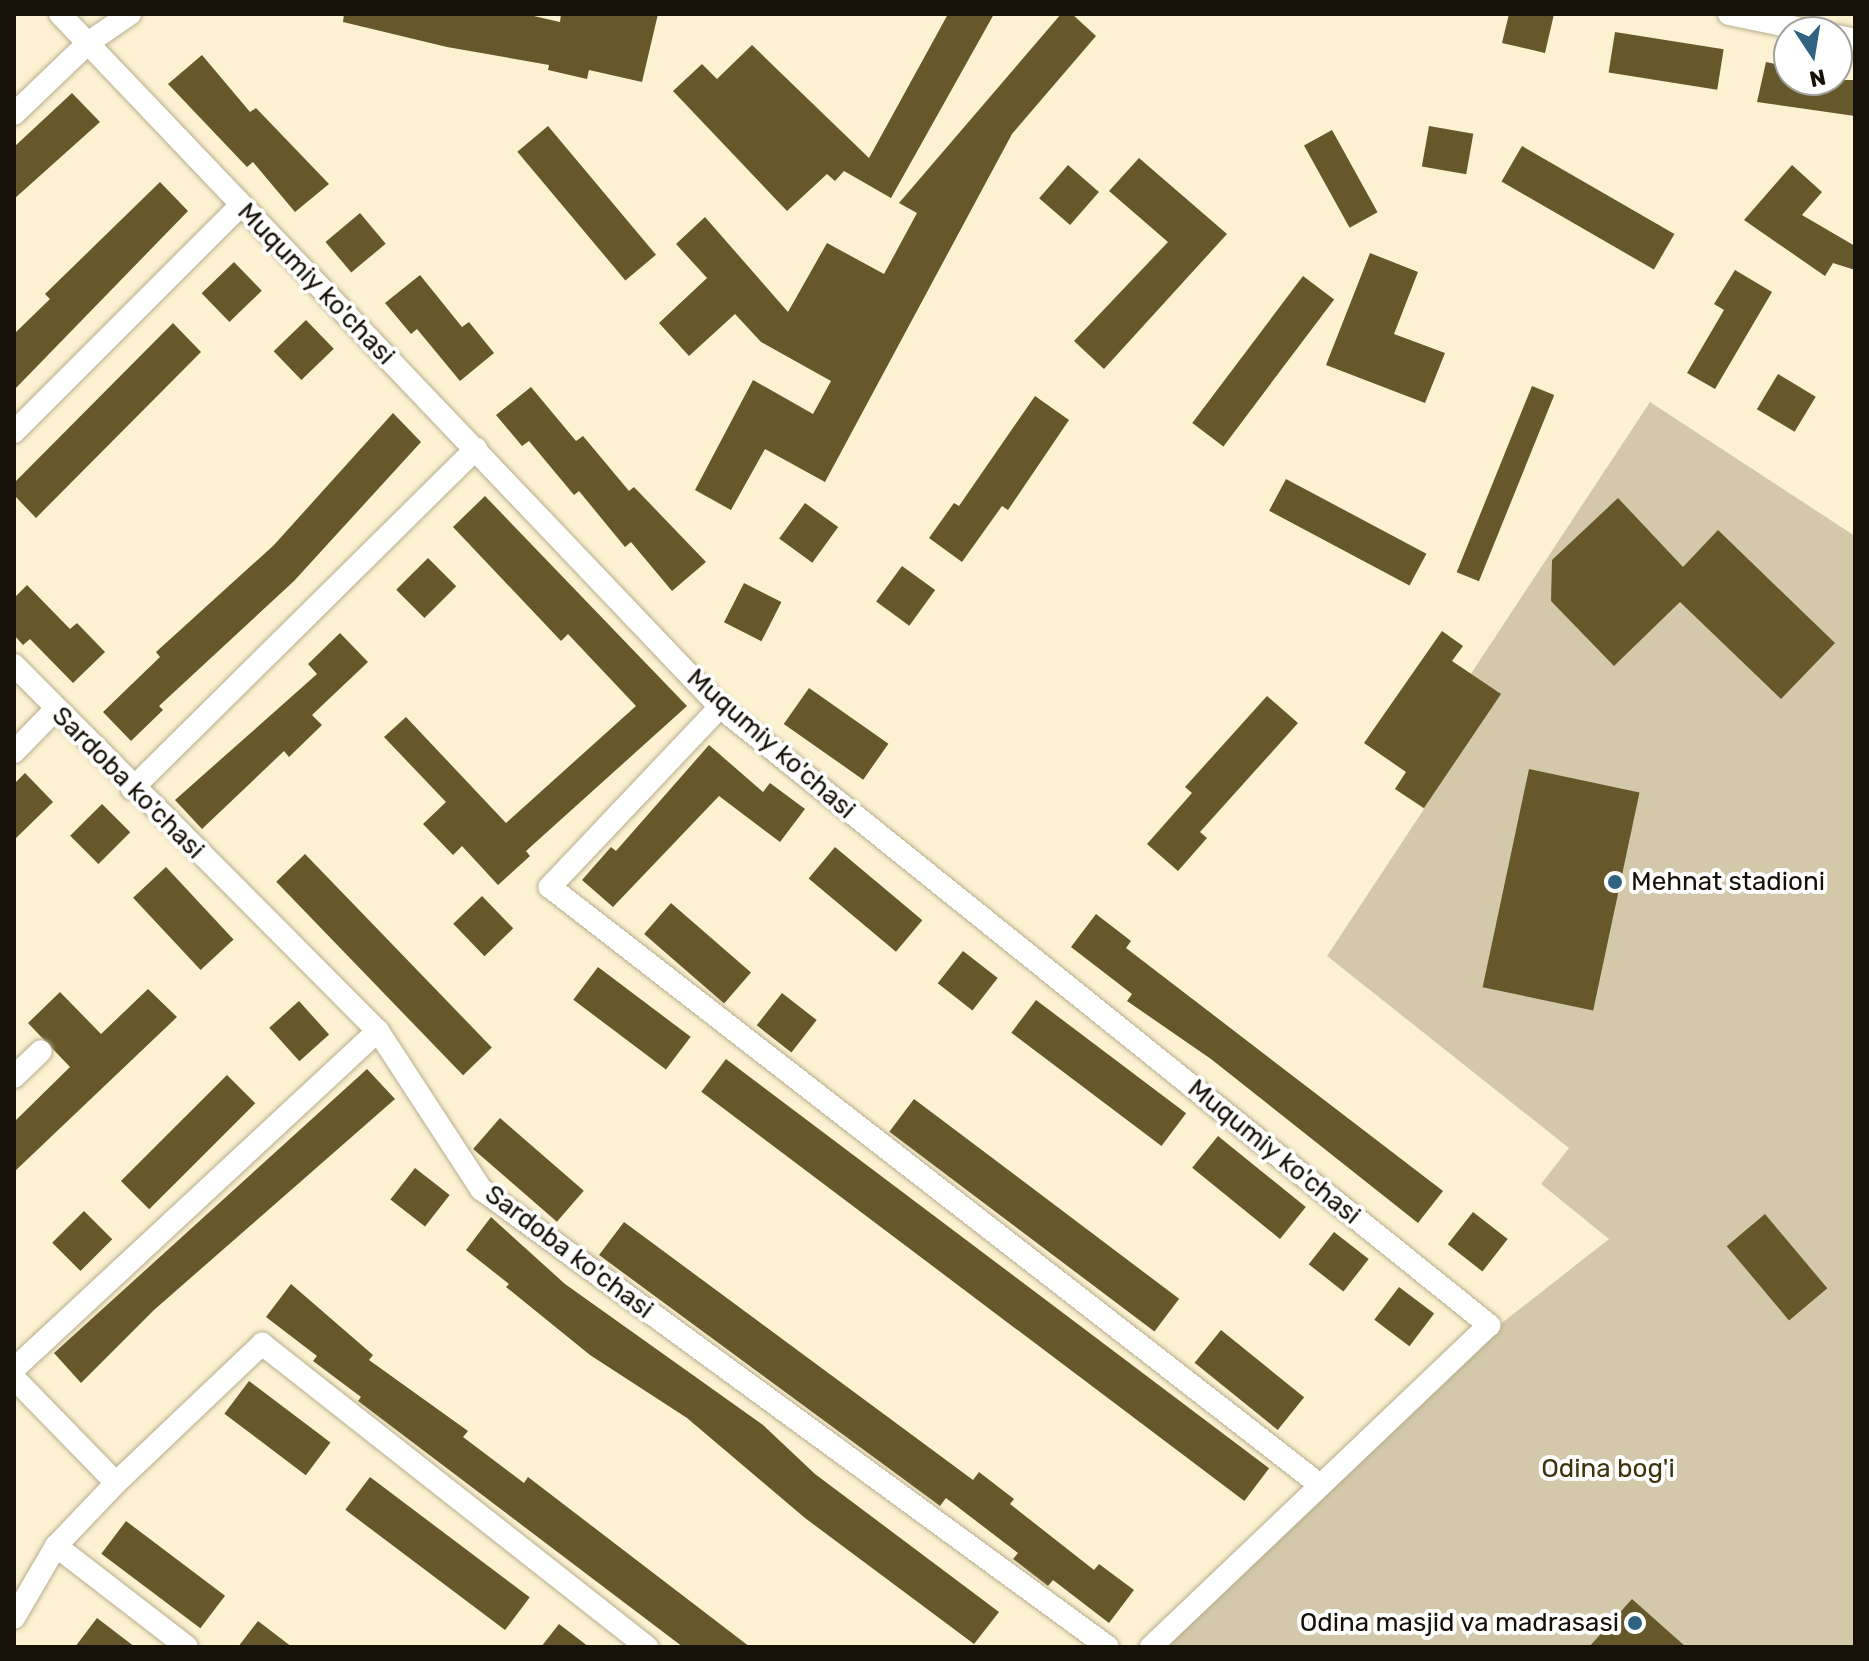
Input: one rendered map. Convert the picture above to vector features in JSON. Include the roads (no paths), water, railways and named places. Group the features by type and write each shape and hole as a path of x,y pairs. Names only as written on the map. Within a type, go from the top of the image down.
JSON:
{"street":[{"name":"Muqumiy ko'chasi","path":"60,14 720,707 1489,1325 1320,1485"},
{"path":"14,114 88,43 130,14"},
{"path":"1729,14 1773,23"},
{"path":"14,432 240,206"},
{"path":"132,789 476,449"},
{"name":"Sardoba ko'chasi","path":"14,665 132,789 378,1031 481,1189 1108,1647"},
{"path":"720,707 550,887 1320,1485 1151,1647"},
{"path":"14,752 55,710"},
{"path":"14,1369 378,1031"},
{"path":"14,1077 41,1051"},
{"path":"14,1618 56,1546 116,1483 262,1344 647,1647"},
{"path":"14,1378 116,1483"},
{"path":"56,1546 187,1647"}],"place":[{"name":"Mehnat stadioni","path":"1615,882"},
{"name":"Odina masjid va madrasasi","path":"1635,1623"}],"park label":[{"name":"Odina bog'i","path":"1608,1469"}]}
